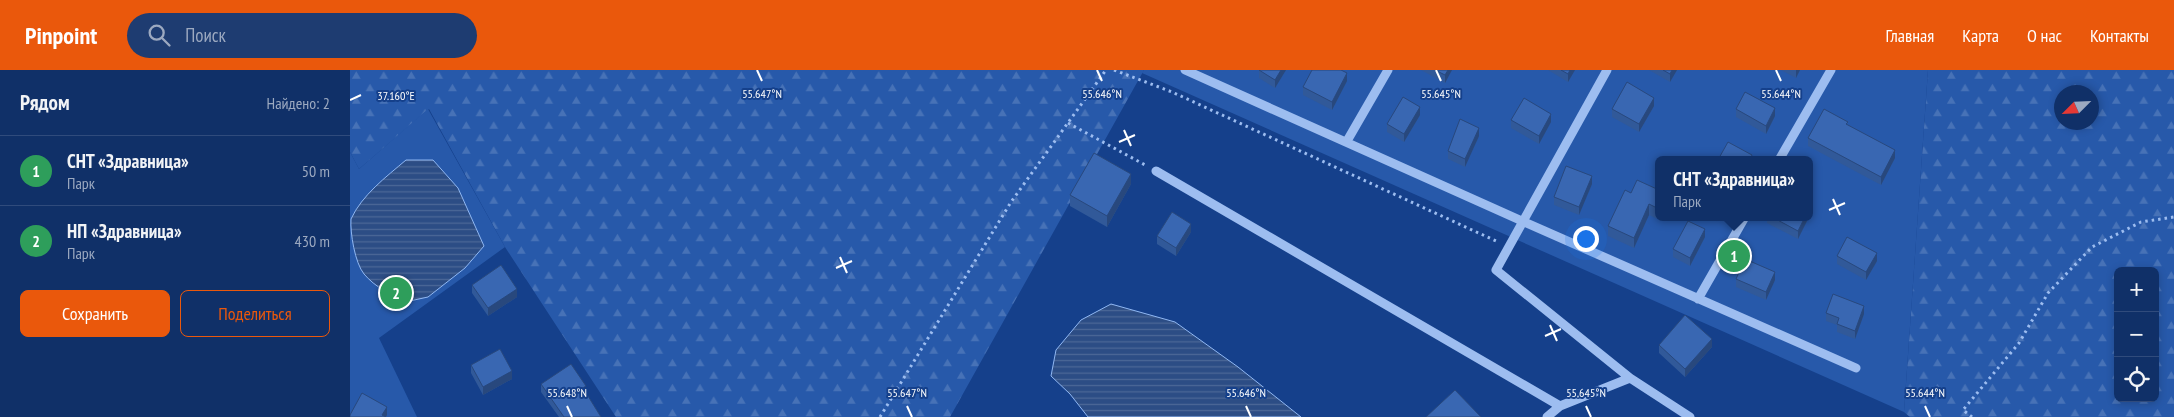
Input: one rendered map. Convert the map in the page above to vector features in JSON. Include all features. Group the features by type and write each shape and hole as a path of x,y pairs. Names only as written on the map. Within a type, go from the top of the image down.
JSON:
{"street":[{"path":"1185,70 1856,368"},
{"path":"1346,141 1388,70"},
{"path":"1607,70 1496,270 1630,378 1690,417"},
{"path":"1781,156 1831,70"},
{"path":"1156,171 1560,406"},
{"path":"1698,299 1744,221"},
{"path":"1547,417 1560,406 1630,378"}],"path":[{"path":"880,417 1011,202 1106,70"},
{"path":"1114,70 1172,92 1508,247"},
{"path":"1068,124 1156,171"},
{"path":"1972,417 1963,410 2020,342 2048,292 2092,247 2141,222 2174,217"}],"green space":[{"path":"350,70 1144,70 950,417 616,417 505,247 429,109 359,169 350,152"},
{"path":"1144,70 1928,70 1904,412 1142,73"},
{"path":"1928,70 2174,70 2174,417 1910,417 1904,412"},
{"path":"428,109 505,247 379,338 417,417 350,417 350,152 359,169"}],"shaded area":[{"path":"406,160 433,160 458,188 484,246 465,268 428,297 405,302 378,287 364,274 352,240 351,219 368,194"},
{"path":"1111,304 1175,322 1238,367 1301,417 1088,417 1070,394 1051,376 1056,350 1081,320"}],"building":[{"path":"1259,70 1281,70 1275,80"},
{"path":"1312,70 1341,70 1347,73 1332,102 1303,87"},
{"path":"1435,70 1448,70 1445,75"},
{"path":"1561,70 1570,70 1568,74"},
{"path":"1663,70 1672,70 1670,74"},
{"path":"1627,82 1654,98 1639,124 1612,109"},
{"path":"1745,92 1775,108 1766,126 1736,109"},
{"path":"1403,97 1420,107 1404,134 1387,124"},
{"path":"1524,98 1551,114 1539,136 1511,120"},
{"path":"1824,109 1848,122 1846,124 1895,150 1881,177 1808,138"},
{"path":"1460,119 1479,128 1465,159 1448,151"},
{"path":"1728,142 1752,155 1752,156 1720,156"},
{"path":"1094,153 1131,174 1107,216 1070,195"},
{"path":"1566,166 1592,176 1579,207 1554,197"},
{"path":"1637,180 1655,188 1655,207 1649,204 1634,238 1608,226 1625,190 1631,193"},
{"path":"1172,212 1191,224 1176,248 1157,236"},
{"path":"1688,221 1705,229 1690,258 1673,249"},
{"path":"1779,221 1803,221 1798,231"},
{"path":"1847,237 1877,253 1866,272 1837,256"},
{"path":"1745,259 1775,272 1766,292 1736,279"},
{"path":"501,265 517,289 488,308 472,285"},
{"path":"1833,294 1864,306 1855,331 1837,324 1839,318 1826,313"},
{"path":"1685,315 1712,339 1685,369 1659,345"},
{"path":"500,349 512,371 483,387 471,365"},
{"path":"571,364 586,386 583,388 601,417 564,417 541,384"},
{"path":"1455,390 1481,417 1426,417"},
{"path":"362,393 387,407 382,415 386,417 350,417"}],"place":[{"name":"СНТ «Здравница»","path":"1734,256"},
{"name":"НП «Здравница»","path":"396,293"}]}
